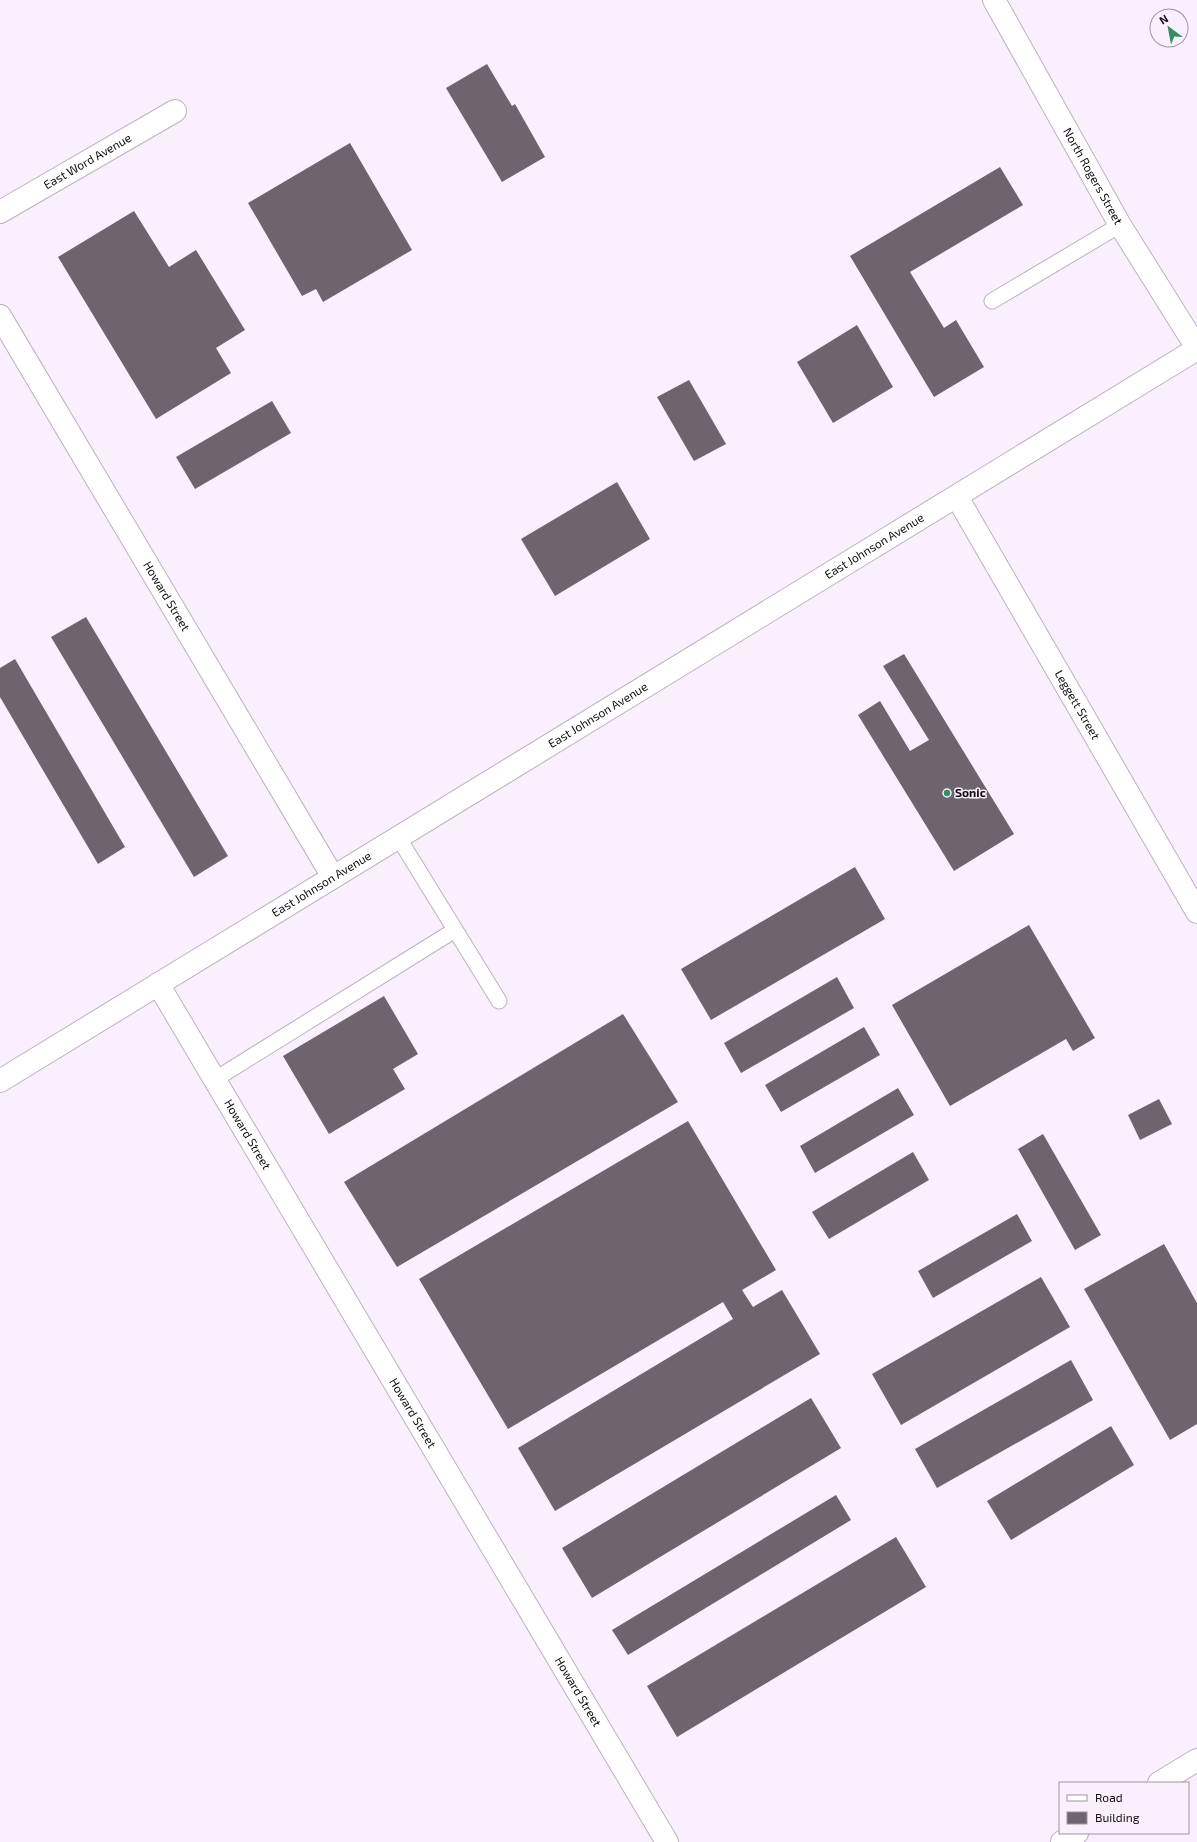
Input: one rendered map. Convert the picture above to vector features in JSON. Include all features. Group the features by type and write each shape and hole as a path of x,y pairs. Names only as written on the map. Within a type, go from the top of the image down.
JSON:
{"street":[{"name":"North Rogers Street","path":"994,0 1120,225 1197,349"},
{"name":"East Word Avenue","path":"0,212 175,112"},
{"name":"Howard Street","path":"0,316 333,877"},
{"name":"East Johnson Avenue","path":"0,1081 1197,349"},
{"name":"Leggett Street","path":"957,497 1197,912"},
{"name":"Howard Street","path":"158,984 667,1842"},
{"path":"1161,1782 1197,1760"},
{"path":"1062,1842 1075,1834"}],"lane":[{"path":"992,301 1120,225"},
{"path":"398,837 499,1000"},
{"path":"214,1080 456,930"}],"building":[{"path":"487,64 512,106 515,104 545,157 502,182 446,88"},
{"path":"350,143 412,250 323,302 316,289 302,296 248,203"},
{"path":"1000,167 1023,205 910,272 944,328 956,320 984,367 934,397 850,256"},
{"path":"134,211 169,267 196,250 245,330 216,348 231,373 156,419 58,257"},
{"path":"857,325 893,387 833,423 797,362"},
{"path":"689,380 726,444 694,461 657,397"},
{"path":"272,401 291,433 195,489 176,457"},
{"path":"617,482 650,539 555,596 521,539"},
{"path":"86,617 228,856 194,877 51,637"},
{"name":"Sonic","path":"904,654 1014,834 954,871 858,715 880,701 910,751 929,740 883,666"},
{"path":"15,659 125,847 98,864 0,697 0,668"},
{"path":"855,867 885,919 711,1020 681,969"},
{"path":"1029,925 1095,1038 1073,1051 1066,1039 950,1106 892,1005"},
{"path":"837,977 854,1008 741,1073 724,1043"},
{"path":"384,996 418,1054 393,1069 405,1089 329,1134 283,1056"},
{"path":"623,1014 678,1102 397,1267 344,1182"},
{"path":"864,1027 880,1055 781,1112 765,1085"},
{"path":"898,1088 914,1115 815,1173 800,1146"},
{"path":"1159,1099 1172,1124 1140,1140 1128,1115"},
{"path":"688,1121 776,1270 742,1290 753,1307 782,1290 820,1354 555,1511 518,1448 733,1319 723,1302 508,1429 419,1279"},
{"path":"1043,1134 1101,1235 1075,1250 1018,1149"},
{"path":"913,1152 929,1180 829,1239 812,1212"},
{"path":"1017,1214 1032,1241 933,1298 918,1271"},
{"path":"1164,1244 1197,1303 1197,1424 1170,1440 1084,1289"},
{"path":"1041,1277 1070,1327 901,1425 872,1374"},
{"path":"1071,1360 1093,1400 937,1488 915,1449"},
{"path":"811,1398 841,1448 592,1598 562,1548"},
{"path":"1111,1426 1134,1465 1011,1540 987,1501"},
{"path":"836,1495 851,1520 628,1655 612,1630"},
{"path":"896,1537 926,1587 677,1737 647,1686"}],"place":[{"name":"Sonic","path":"947,793"}]}
